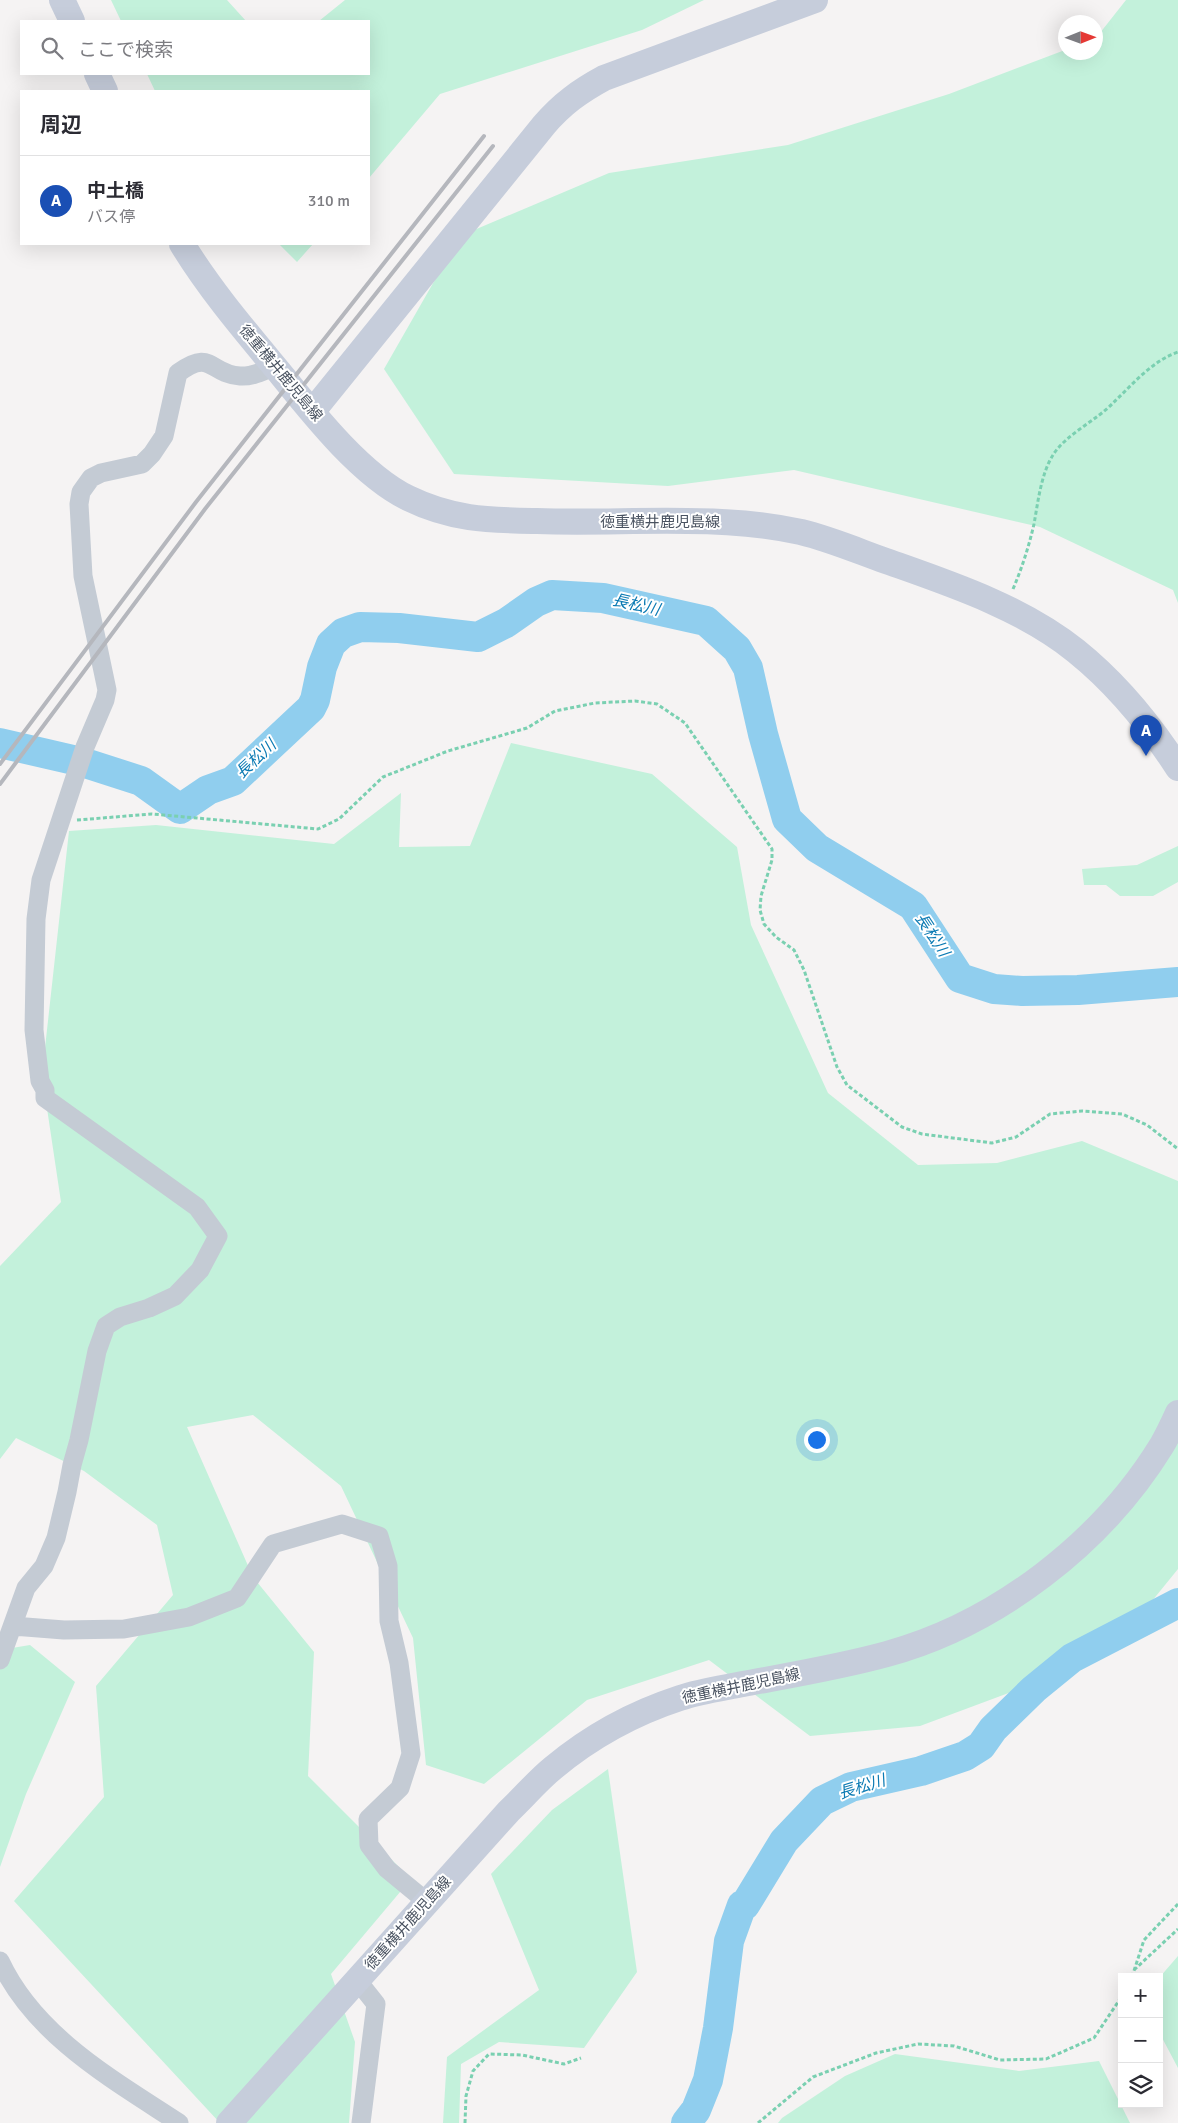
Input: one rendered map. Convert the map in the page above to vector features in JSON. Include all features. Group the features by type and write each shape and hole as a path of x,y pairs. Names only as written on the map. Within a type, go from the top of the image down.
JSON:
{"main road":[{"path":"62,0 72,20"},
{"path":"312,412 544,124 558,108 577,92 604,78 815,0"},
{"path":"98,75 105,90"},
{"name":"徳重横井鹿児島線","path":"183,245 257,347 312,412 369,473 406,497 443,512 478,520 687,521 770,526 828,540 942,580 1005,608 1066,644 1100,671 1138,711 1178,768"},
{"name":"徳重横井鹿児島線","path":"230,2123 509,1811 552,1769 610,1729 681,1697 877,1656 928,1641 961,1626 1029,1586 1059,1563 1091,1534 1127,1494 1162,1445 1178,1413"}],"street":[{"path":"0,1660 26,1588 44,1566 56,1538 97,1351 106,1326 120,1317 149,1308 176,1296 200,1270 218,1236 197,1207 45,1098 45,1090 40,1081 34,1030 36,919 41,880 85,748 105,700 107,690 83,576 79,504 82,492 91,478 102,473 142,464 152,454 164,436 178,373 191,363 200,361 240,376 258,374 274,367"},
{"path":"13,1626 64,1630 124,1629 189,1617 237,1598 274,1544 342,1524 379,1536 388,1566 389,1621 400,1663 411,1754 400,1788 368,1819 369,1845 387,1869 427,1902"},
{"path":"0,1961 10,1982 40,2020 80,2056 179,2123"},
{"path":"357,1980 376,2004 362,2123"}],"path":[{"path":"1005,608 1022,568 1034,526 1040,488 1053,454 1078,430 1104,412 1147,370 1178,352"},
{"path":"62,821 152,814 318,829 339,820 383,777 448,751 527,728 555,711 595,703 636,701 657,704 685,723 772,849 772,860 761,896 760,910 764,924 776,937 794,950 804,970 837,1067 847,1085 902,1127 922,1134 992,1143 1016,1137 1050,1114 1082,1111 1122,1114 1147,1125 1178,1149"},
{"path":"1133,1973 1144,1940 1178,1904"},
{"path":"1134,1970 1178,1929"},
{"path":"758,2123 813,2077 876,2053 918,2044 954,2046 1000,2060 1046,2059 1094,2038 1118,2002"},
{"path":"465,2123 466,2096 473,2071 489,2054 522,2055 564,2064 581,2058"}],"green space":[{"path":"111,0 227,0 245,20 121,20"},
{"path":"345,0 704,0 642,30 440,94 370,177 370,90 155,90 147,75 370,75 370,20 320,20"},
{"path":"1126,0 1178,0 1178,603 1173,590 1040,527 794,470 668,486 454,474 384,369 460,236 609,173 788,145 949,94 1058,53 1058,60 1103,60 1103,29"},
{"path":"280,245 312,245 297,262"},
{"path":"511,743 652,774 737,847 751,925 828,1093 918,1165 997,1163 1082,1141 1178,1181 1178,1569 1152,1601 1022,1688 920,1726 810,1736 709,1660 587,1700 484,1784 426,1765 413,1638 341,1486 253,1415 187,1427 253,1577 314,1652 308,1776 411,1879 331,1974 355,2042 349,2123 220,2123 14,1901 104,1797 96,1686 173,1595 157,1525 84,1471 16,1438 0,1459 0,1266 61,1202 42,1075 69,831 156,825 334,844 401,793 399,847 470,846"},
{"path":"1178,846 1178,882 1153,896 1120,896 1106,885 1084,885 1082,869 1137,865"},
{"path":"30,1645 75,1682 26,1794 0,1867 0,1650"},
{"path":"608,1769 637,1972 584,2048 499,2042 461,2064 459,2123 443,2123 447,2057 539,1990 491,1874 552,1810"},
{"path":"1178,1956 1178,2068 1163,2040 1163,1973"},
{"path":"895,2054 1019,2071 1099,2061 1118,2099 1118,2108 1122,2108 1130,2123 778,2123 782,2118 845,2076"}],"waterway":[{"name":"長松川","path":"0,743 82,762 141,781 180,809 208,790 233,781 311,708 315,700 322,667 331,644 343,633 360,627 399,628 478,637 506,623 536,602 552,595 603,598 706,621 737,649 748,668 763,734 787,819 817,848 913,906 960,978 994,989 1022,991 1078,990 1178,982"},
{"name":"長松川","path":"686,2123 696,2110 708,2080 718,2028 729,1941 742,1905 745,1905 784,1841 822,1801 851,1787 921,1771 965,1756 981,1746 993,1729 1034,1689 1072,1658 1178,1603"}],"railway":[{"path":"0,764 196,502 484,136"},
{"path":"0,784 205,509 493,146"}],"place":[{"name":"中土橋","path":"1146,756"}]}
